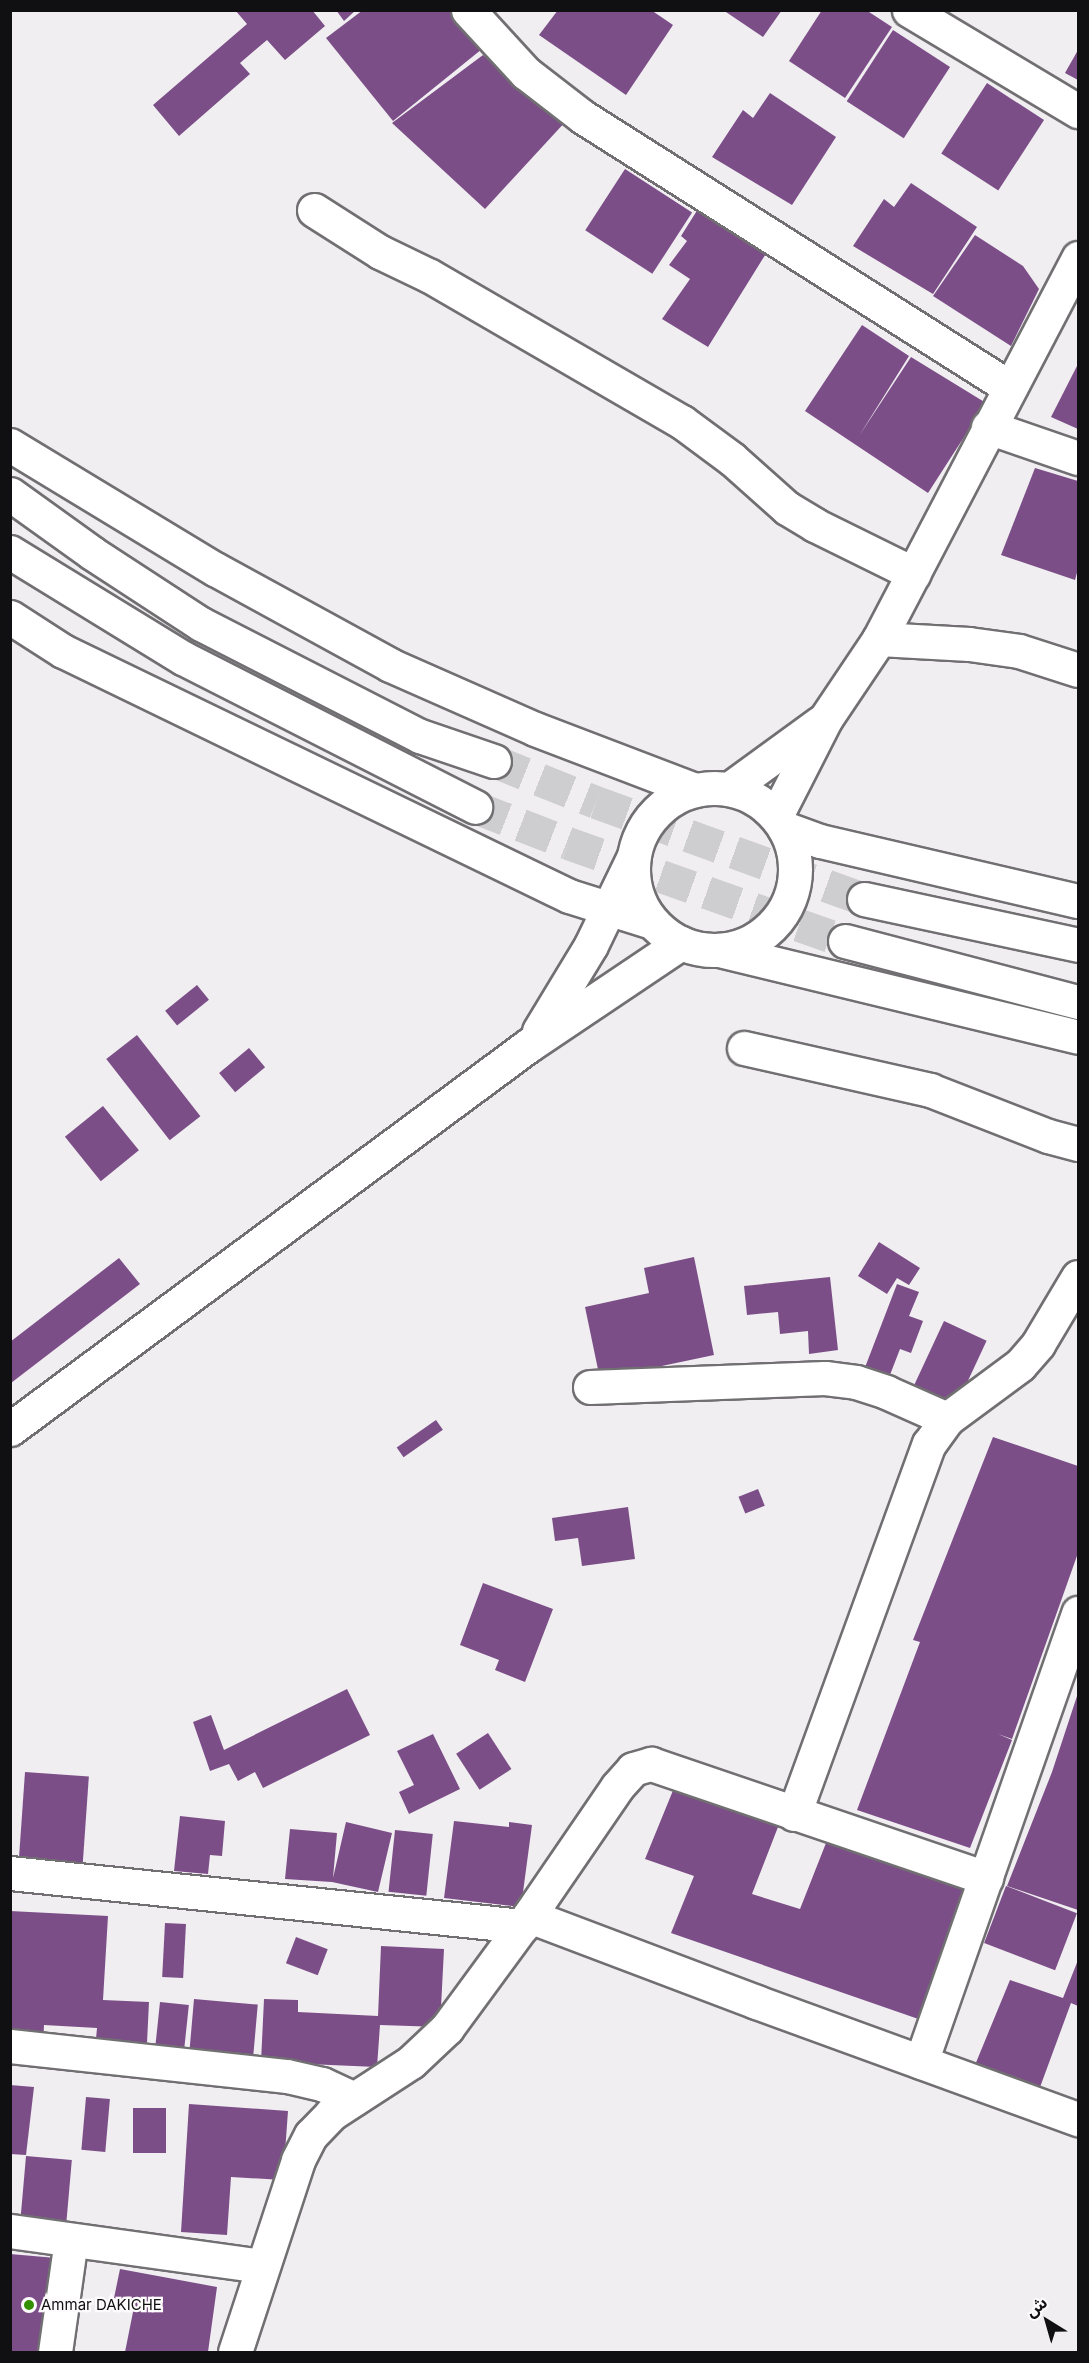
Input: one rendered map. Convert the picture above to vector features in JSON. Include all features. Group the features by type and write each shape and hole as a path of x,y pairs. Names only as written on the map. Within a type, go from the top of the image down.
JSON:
{"main road":[{"path":"468,10 526,73 583,117 1009,387"},
{"path":"909,10 1078,111"},
{"path":"314,210 380,252 430,276 682,422 732,459 787,508 815,525 914,574"},
{"path":"780,822 826,718 879,639 1078,258"},
{"path":"988,428 1078,458"},
{"path":"10,445 215,569 390,665 555,737 695,790"},
{"path":"10,494 92,553 201,624 420,736 494,761"},
{"path":"10,552 183,658 475,807"},
{"path":"10,617 63,651 569,896 652,922 681,943 1078,1037"},
{"path":"879,639 969,644 1019,651 1078,670"},
{"path":"729,789 826,718"},
{"path":"529,1045 571,979 609,910 633,858 640,835 654,814 672,799 695,790 729,789 755,799 780,822 820,841 1078,901"},
{"path":"717,950 752,939 768,928 789,899 795,863 792,845 780,822"},
{"path":"633,858 636,892 652,922"},
{"path":"864,899 1078,945"},
{"path":"845,941 1078,1002"},
{"path":"10,1430 529,1045 681,943"},
{"path":"744,1048 930,1090 1048,1136 1078,1144"},
{"path":"794,1814 923,1457 936,1431 947,1419 1020,1365 1038,1344 1078,1277"},
{"path":"590,1387 825,1378 856,1382 886,1392 947,1419"},
{"path":"921,2062 1078,1613"},
{"path":"235,2352 261,2266 298,2160 311,2135 331,2114 429,2047 447,2028 526,1921 617,1787 633,1769 651,1764 986,1878"},
{"path":"10,1872 526,1921 1078,2119"},
{"path":"10,2046 287,2076 322,2084 354,2099"},
{"path":"10,2231 261,2266"},
{"path":"55,2352 71,2240"}],"building":[{"path":"235,10 312,10 325,26 285,60 267,40 240,63 250,74 179,136 153,105 247,24"},
{"path":"336,10 356,10 344,21"},
{"path":"363,10 450,10 482,49 393,121 326,38"},
{"path":"558,10 651,10 673,25 626,95 539,35"},
{"path":"723,10 782,10 763,37"},
{"path":"822,10 866,10 892,27 845,98 789,61"},
{"path":"893,30 950,67 904,138 847,101"},
{"path":"1078,50 1078,80 1065,73"},
{"path":"483,55 567,120 485,209 392,123"},
{"path":"987,83 1044,120 998,190 941,153"},
{"path":"770,93 836,137 792,205 712,157 743,110 753,118"},
{"path":"625,169 692,213 652,274 585,230"},
{"path":"911,183 977,227 933,294 853,246 884,199 894,207"},
{"path":"698,209 767,252 708,347 662,319 690,279 669,265 687,241 681,236"},
{"path":"975,235 1023,266 1039,289 1011,346 933,296"},
{"path":"862,325 909,356 859,436 911,357 986,403 928,493 805,411"},
{"path":"1078,364 1078,429 1051,417"},
{"path":"1035,468 1078,481 1078,569 1075,580 1001,555"},
{"path":"197,985 209,1000 177,1026 165,1011"},
{"path":"137,1035 200,1116 170,1140 106,1059"},
{"path":"249,1048 265,1067 235,1092 219,1073"},
{"path":"103,1106 139,1150 101,1181 65,1137"},
{"path":"879,1242 920,1268 909,1285 897,1278 887,1294 858,1276"},
{"path":"694,1257 714,1355 600,1379 585,1307 649,1293 644,1268"},
{"path":"119,1258 140,1284 11,1383 10,1342"},
{"path":"830,1277 838,1350 809,1354 808,1331 780,1334 778,1312 747,1315 744,1286"},
{"path":"897,1284 919,1292 909,1316 923,1321 911,1353 900,1349 888,1380 864,1370"},
{"path":"944,1321 987,1341 954,1410 912,1390"},
{"path":"436,1420 443,1430 404,1457 397,1448"},
{"path":"993,1437 1078,1466 1078,1553 1012,1739 998,1734 1012,1740 970,1848 857,1810 920,1642 913,1640"},
{"path":"758,1489 765,1506 745,1514 739,1497"},
{"path":"628,1507 635,1559 582,1566 578,1538 555,1541 552,1518"},
{"path":"483,1583 553,1609 525,1682 495,1670 499,1660 460,1645"},
{"path":"347,1689 370,1735 263,1788 255,1772 238,1781 229,1764 210,1771 193,1722 211,1715 224,1750"},
{"path":"1078,1693 1078,1910 1007,1886 1052,1772"},
{"path":"488,1733 511,1769 480,1790 456,1754"},
{"path":"433,1734 460,1789 409,1814 399,1792 414,1785 397,1751"},
{"path":"25,1772 89,1776 83,1865 19,1861"},
{"path":"674,1788 778,1827 752,1894 800,1909 826,1843 974,1891 927,2022 671,1933 694,1876 645,1859"},
{"path":"180,1816 225,1821 222,1856 210,1855 208,1874 174,1871"},
{"path":"454,1821 509,1827 509,1822 532,1825 521,1907 444,1898"},
{"path":"346,1822 392,1833 378,1892 332,1882 285,1879 290,1829 337,1833 333,1878"},
{"path":"395,1830 433,1834 426,1896 389,1892"},
{"path":"1006,1886 1077,1913 1055,1970 984,1943"},
{"path":"10,1911 108,1916 103,2000 149,2002 147,2043 96,2039 97,2028 44,2025 43,2045 10,2043"},
{"path":"165,1923 186,1924 183,1978 162,1977"},
{"path":"296,1937 328,1949 318,1975 286,1963"},
{"path":"381,1946 444,1949 440,2027 380,2025 377,2067 261,2062 264,1999 298,2000 298,2012 378,2016"},
{"path":"1078,1960 1078,2006 1071,2003 1039,2090 975,2065 1010,1980 1063,1998"},
{"path":"194,1999 258,2005 253,2059 189,2054"},
{"path":"160,2002 189,2005 184,2048 156,2045"},
{"path":"10,2085 34,2087 26,2155 10,2154"},
{"path":"86,2097 110,2099 105,2152 81,2150"},
{"path":"189,2104 288,2111 283,2180 231,2177 227,2235 181,2232"},
{"path":"133,2108 166,2108 166,2153 133,2153"},
{"path":"26,2156 72,2160 66,2228 20,2224"},
{"name":"Ammar DAKICHE","path":"10,2254 56,2258 39,2352 10,2352"},
{"path":"120,2269 217,2287 208,2352 125,2352 135,2302 114,2298"}],"tunnel":[{"path":"494,761 596,802 864,899"},
{"path":"475,807 568,843 845,941"}],"place":[{"name":"Ammar DAKICHE","path":"29,2305"}]}
